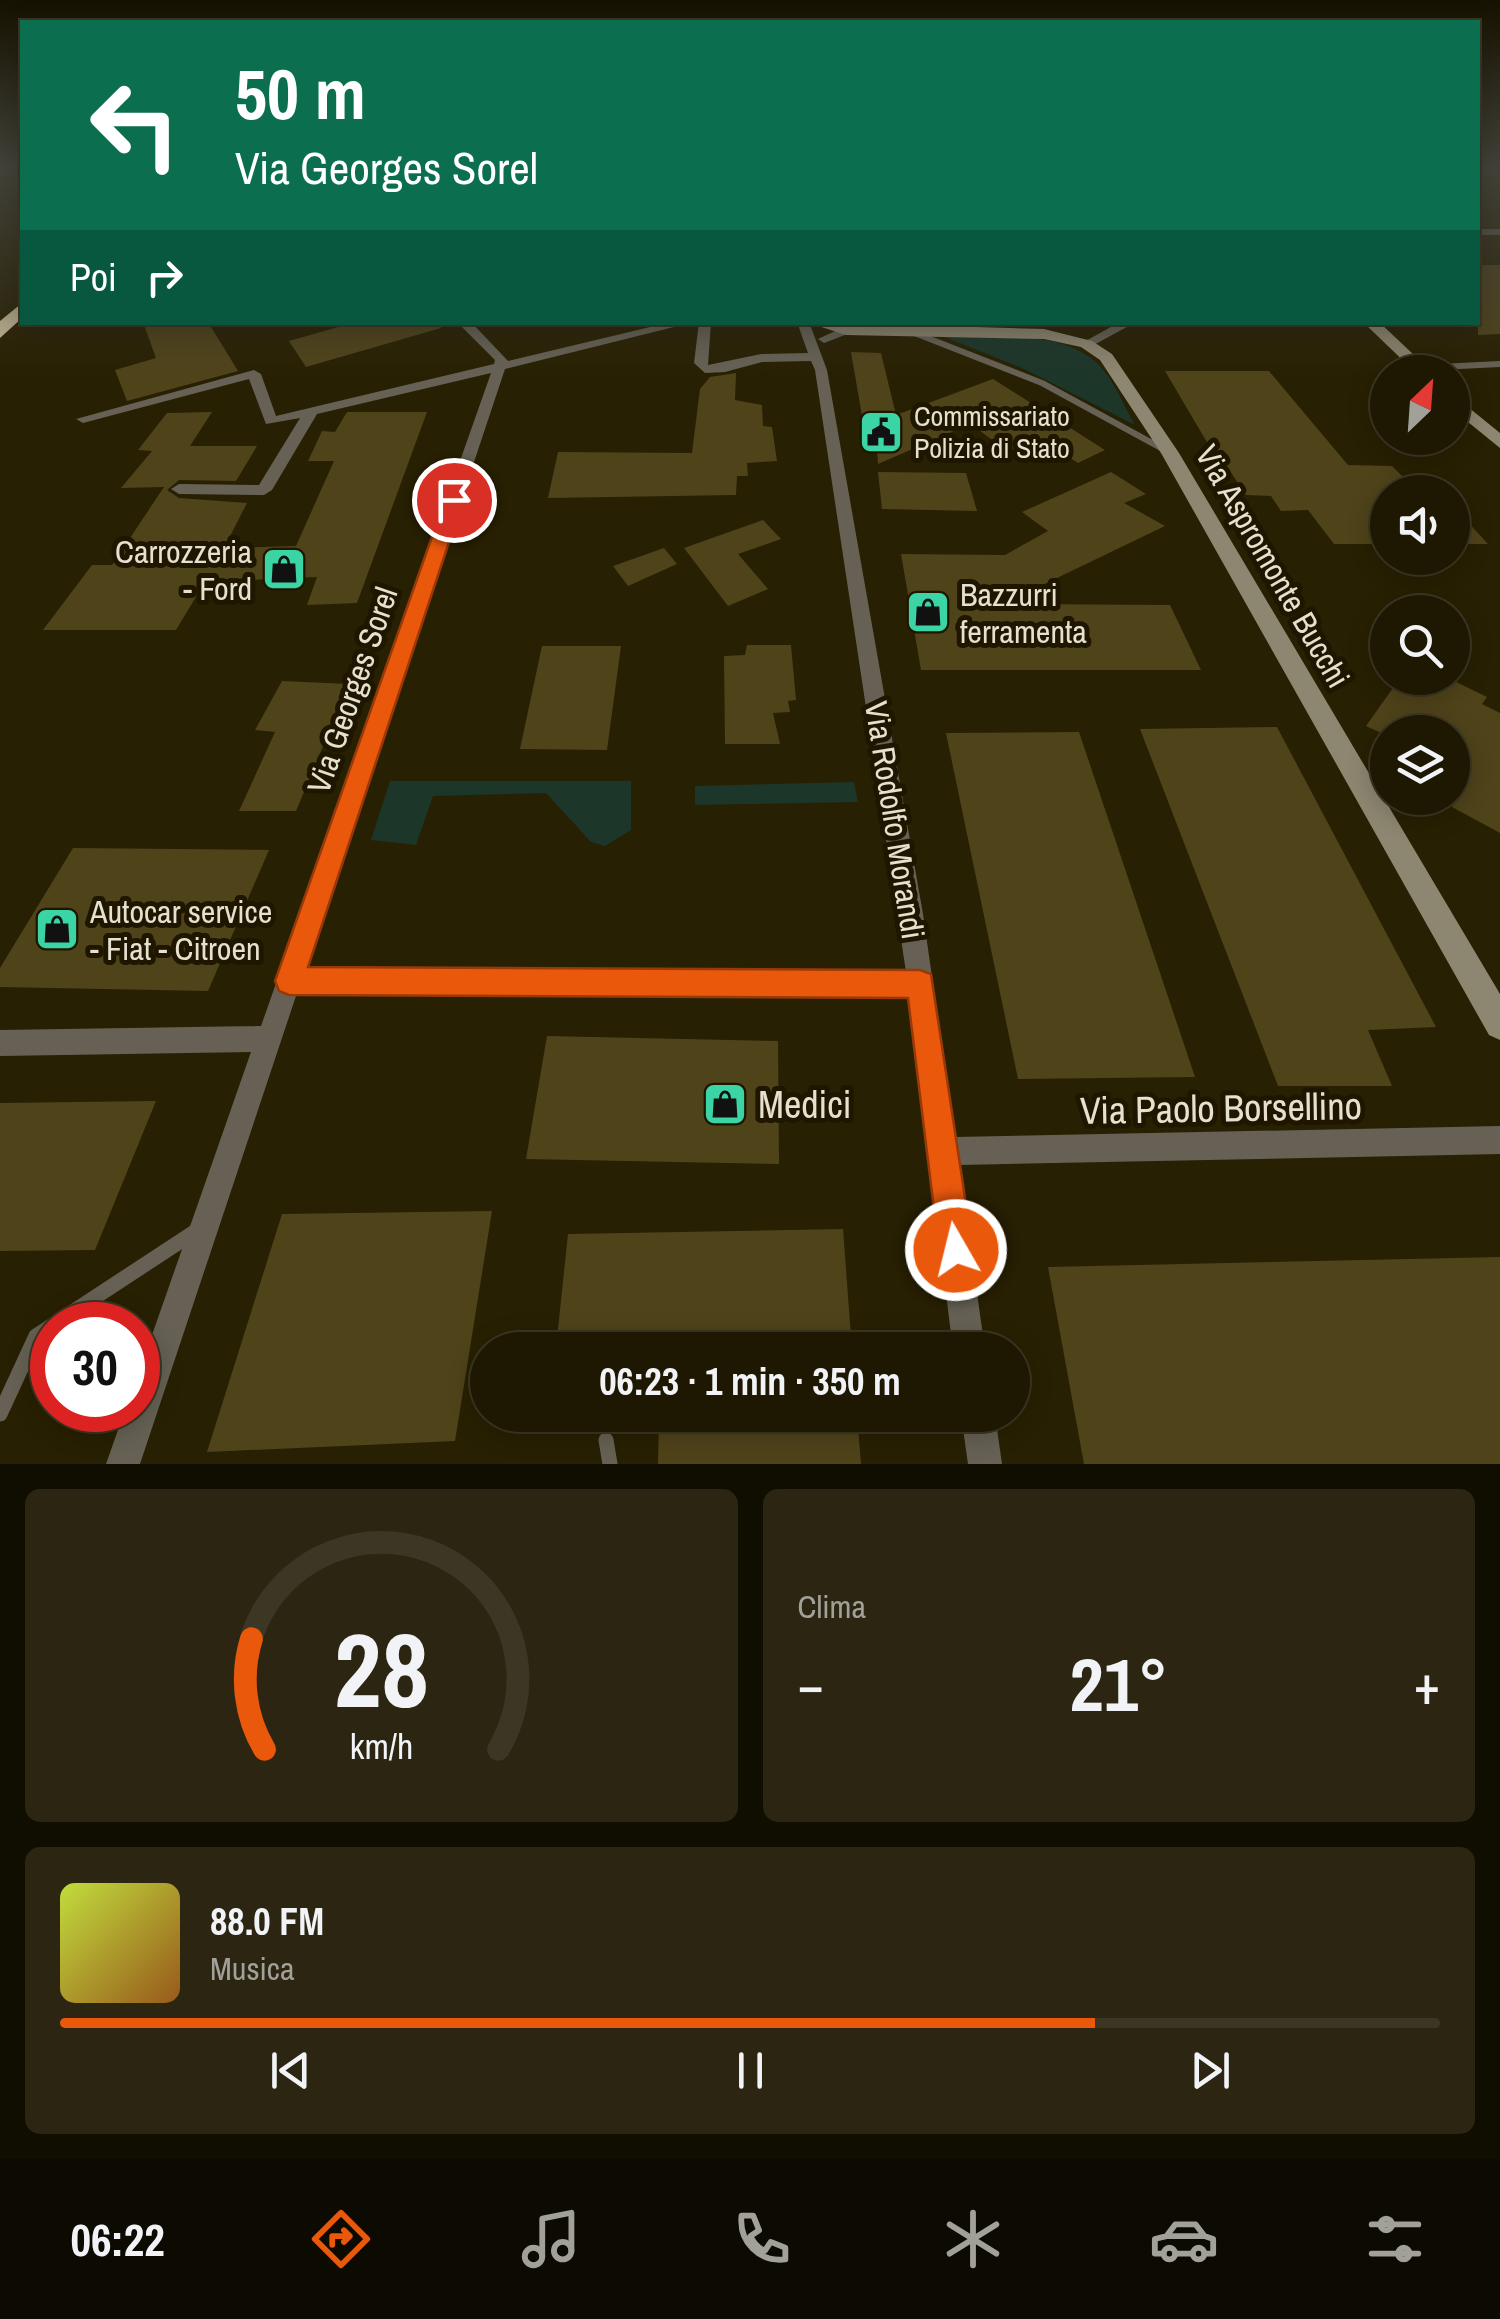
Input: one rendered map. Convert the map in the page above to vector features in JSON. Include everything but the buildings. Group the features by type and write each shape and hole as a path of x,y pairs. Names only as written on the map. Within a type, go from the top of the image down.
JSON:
{"highway":[{"path":"0,311 20,290"},
{"path":"0,332 20,310"}],"street":[{"path":"467,325 502,358 500,365"},
{"path":"83,419 254,374 271,420 675,325"},
{"path":"705,325 700,363 705,368 725,368 835,335 906,330 1044,334 1086,344 1124,325"},
{"name":"Via Rodolfo Morandi","path":"810,325 835,335 968,1332"},
{"path":"1373,325 1406,355"},
{"name":"Via Aspromonte Bucchi","path":"1086,344 1106,357 1170,453 1500,1024"},
{"name":"Via Georges Sorel","path":"124,1464 500,365"},
{"path":"179,489 264,490 311,412"},
{"path":"1470,414 1500,442"},
{"path":"289,981 920,984"},
{"path":"0,1043 269,1039"},
{"name":"Via Paolo Borsellino","path":"943,1151 1500,1140"},
{"path":"980,1432 985,1464"}],"lane":[{"path":"906,330 1042,384 1170,453"},
{"path":"1470,366 1500,364"},
{"path":"0,1414 36,1336 104,1287 206,1225"},
{"path":"606,1440 610,1464"}],"green space":[{"path":"942,336 1023,337 1063,344 1081,352 1108,376 1135,425 1024,369"},
{"path":"390,781 631,781 631,830 605,846 591,842 546,793 433,796 416,845 371,840"},
{"path":"854,782 858,802 695,805 695,786"}],"place":[{"name":"Commissariato Polizia di Stato","path":"881,432"},
{"name":"Carrozzeria - Ford","path":"284,569"},
{"name":"Bazzurri ferramenta","path":"928,612"},
{"name":"Autocar service - Fiat - Citroen","path":"57,929"},
{"name":"Medici","path":"725,1104"}],"route":[{"path":"454,500 289,981 920,984 956,1250"}]}
